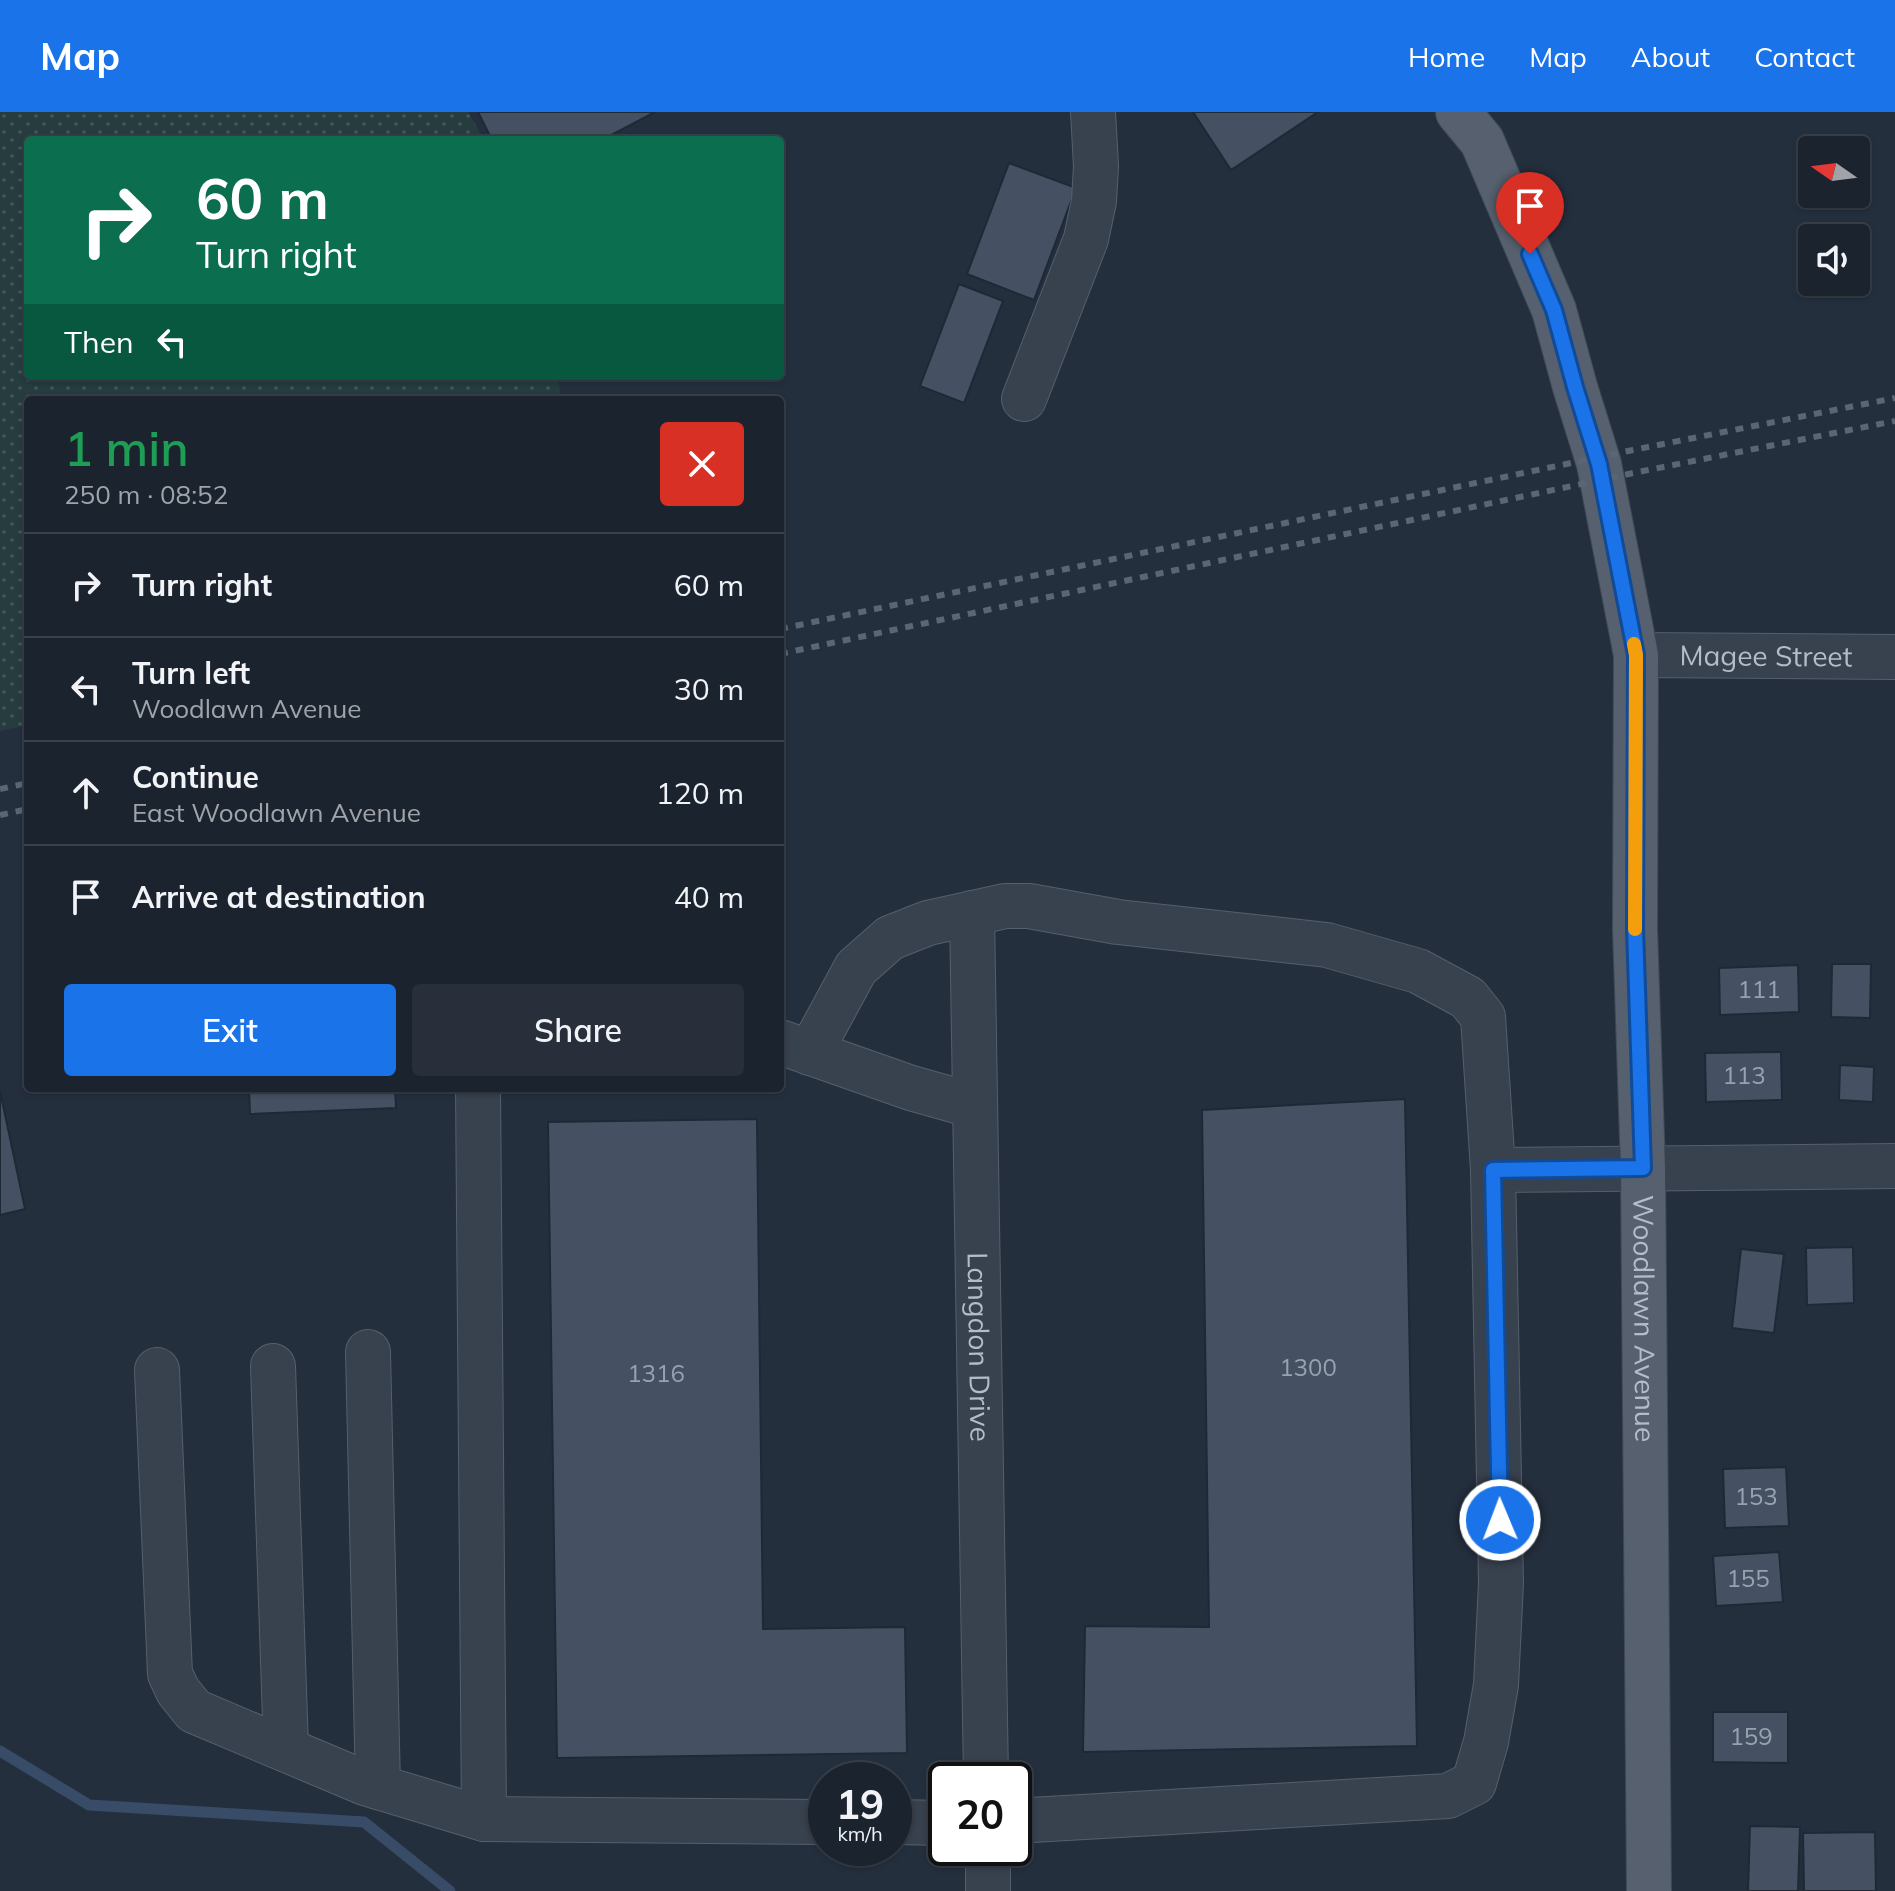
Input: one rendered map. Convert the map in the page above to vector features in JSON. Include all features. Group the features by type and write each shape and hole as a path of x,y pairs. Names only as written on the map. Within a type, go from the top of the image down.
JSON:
{"main road":[{"name":"Woodlawn Avenue","path":"1458,112 1482,141 1554,310 1599,464 1636,655 1635,929 1643,1168 1649,1891"}],"street":[{"path":"1024,399 1086,239 1094,201 1096,166 1093,112"},
{"name":"Magee Street","path":"1636,655 1895,657"},
{"path":"975,1106 911,1088 795,1047 856,968 890,938 928,923 1005,906 1029,906 1118,922 1327,945 1418,971 1468,998 1483,1017 1493,1170 1501,1583 1496,1685 1486,1742 1474,1783 1448,1796 1032,1820"},
{"name":"Langdon Drive","path":"972,913 986,1762"},
{"path":"478,1092 484,1819"},
{"path":"1493,1170 1895,1166"},
{"path":"368,1352 378,1787"},
{"path":"273,1366 286,1749"},
{"path":"157,1370 170,1674 178,1691 194,1711 378,1787 484,1819 808,1822"},
{"path":"988,1866 988,1891"}],"green space":[{"path":"0,112 468,112 482,136 24,136 24,380 558,380 560,396 24,396 24,726 0,731"}],"building":[{"path":"478,112 655,112 610,136 490,136"},
{"path":"1193,112 1318,112 1231,170"},
{"path":"1009,163 1076,188 1034,300 967,274"},
{"path":"959,284 1003,301 964,403 920,386"},
{"path":"1832,964 1871,964 1870,1018 1831,1017"},
{"path":"1798,965 1799,1012 1720,1015 1719,968"},
{"path":"1781,1052 1782,1100 1706,1102 1705,1053"},
{"path":"1840,1065 1874,1067 1873,1102 1839,1100"},
{"path":"0,1091 25,1209 0,1215"},
{"path":"249,1092 395,1092 396,1108 250,1114"},
{"path":"1405,1099 1417,1746 1083,1752 1085,1626 1209,1627 1202,1110"},
{"path":"757,1119 763,1629 905,1627 907,1753 557,1758 548,1122"},
{"path":"1853,1247 1854,1303 1807,1305 1806,1248"},
{"path":"1741,1249 1784,1254 1774,1333 1732,1328"},
{"path":"1786,1467 1789,1526 1725,1528 1723,1469"},
{"path":"1779,1552 1783,1602 1716,1606 1713,1556"},
{"path":"1713,1712 1788,1712 1788,1763 1713,1762"},
{"path":"1750,1826 1800,1827 1798,1891 1748,1891"},
{"path":"1875,1832 1876,1891 1804,1891 1803,1833"}],"waterway":[{"path":"0,1751 89,1805 364,1822 450,1891"}],"railway":[{"path":"784,628 1895,398"},
{"path":"784,653 1638,472 1895,421"},
{"path":"0,789 24,784"},
{"path":"0,815 24,810"}],"slow traffic":[{"path":"1634,644 1635,929"}],"route":[{"path":"1500,1520 1493,1170 1643,1168 1635,929 1636,655 1599,464 1554,310 1530,254"}]}
